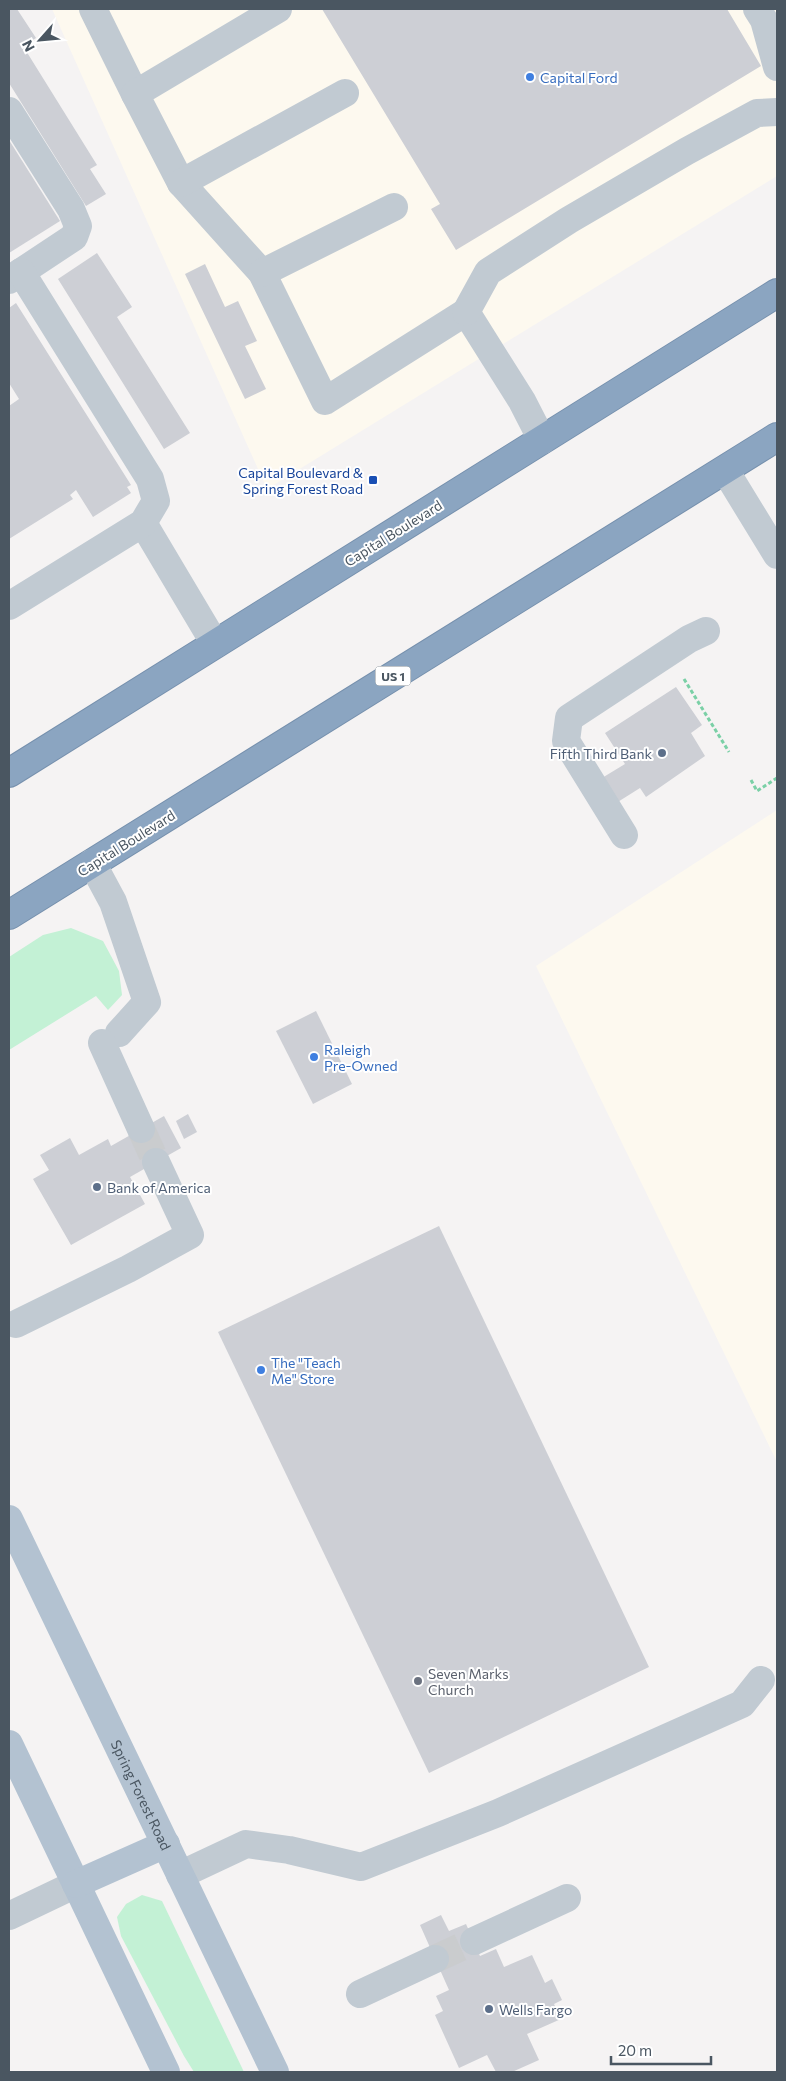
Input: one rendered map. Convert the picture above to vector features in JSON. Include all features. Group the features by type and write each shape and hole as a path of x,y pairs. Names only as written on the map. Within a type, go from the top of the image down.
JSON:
{"highway":[{"name":"Capital Boulevard","path":"9,772 777,293"},
{"name":"Capital Boulevard","path":"9,915 777,437"}],"main road":[{"name":"Spring Forest Road","path":"9,1519 275,2072"},
{"path":"9,1744 166,2072"},
{"path":"76,1884 166,1844"}],"lane":[{"path":"93,9 181,184 262,273 325,401 466,312 488,272 569,220 687,151 757,113 777,112"},
{"path":"135,94 278,9"},
{"path":"756,9 764,20 777,67"},
{"path":"181,184 345,93"},
{"path":"9,111 71,208 78,226 74,237 15,276 150,479 156,501 143,523 9,606"},
{"path":"262,273 394,207"},
{"path":"466,312 522,400 542,440"},
{"path":"725,470 777,555"},
{"path":"143,523 215,644"},
{"path":"624,835 566,741 569,718 688,638 706,631"},
{"path":"92,863 113,902 147,1002 111,1038 141,1129"},
{"path":"16,1324 128,1269 190,1234 156,1162"},
{"path":"180,1875 246,1844 289,1850 361,1867 498,1813 742,1704 761,1680"},
{"path":"9,1916 76,1884"},
{"path":"474,1941 567,1898"},
{"path":"360,1994 435,1958"}],"path":[{"path":"681,674 729,752"},
{"path":"751,780 757,790 777,778"}],"shaded area":[{"path":"52,9 777,9 777,176 267,489"},
{"path":"777,810 777,1462 536,966"}],"green space":[{"path":"71,928 103,941 119,971 122,995 108,1010 96,996 9,1050 9,957 43,935"},
{"path":"142,1895 162,1901 244,2072 194,2072 184,2056 121,1936 117,1917 126,1904"}],"building":[{"path":"9,9 17,9 36,38 23,46 97,165 90,169 106,194 86,206 9,83"},
{"path":"322,9 727,9 761,66 456,250 431,209 440,204"},
{"path":"9,140 60,221 9,253"},
{"path":"97,253 132,307 117,317 190,433 164,449 58,279"},
{"path":"205,264 225,307 238,301 257,341 245,346 266,389 245,399 185,274"},
{"path":"16,303 131,485 127,487 131,493 93,517 76,490 70,495 73,499 9,539 9,406 19,399 9,383 9,308"},
{"path":"676,687 702,725 691,733 705,756 646,797 640,788 613,805 597,781 625,764 605,733"},
{"name":"Raleigh Pre-Owned","path":"316,1011 352,1084 313,1104 276,1031"},
{"path":"188,1114 197,1132 184,1139 176,1121"},
{"path":"164,1116 181,1148 130,1177 145,1204 71,1245 33,1179 49,1170 40,1155 70,1138 79,1155 108,1139 111,1146"},
{"path":"439,1226 649,1667 429,1773 218,1332"},
{"path":"441,1915 449,1931 466,1924 480,1956 496,1949 504,1967 532,1955 545,1983 552,1979 562,2000 554,2004 561,2019 527,2034 539,2060 512,2072 496,2072 487,2055 459,2068 435,2015 443,2011 436,1996 449,1990 420,1925"}],"tunnel":[{"path":"141,1129 156,1162"},
{"path":"435,1959 474,1941"}],"place":[{"name":"Capital Ford","path":"530,77"},
{"name":"Capital Boulevard & Spring Forest Road","path":"373,480"},
{"name":"Fifth Third Bank","path":"662,753"},
{"name":"Raleigh Pre-Owned","path":"314,1057"},
{"name":"Bank of America","path":"97,1187"},
{"name":"The \"Teach Me\" Store","path":"261,1370"},
{"name":"Seven Marks Church","path":"418,1681"},
{"name":"Wells Fargo","path":"489,2009"}]}
